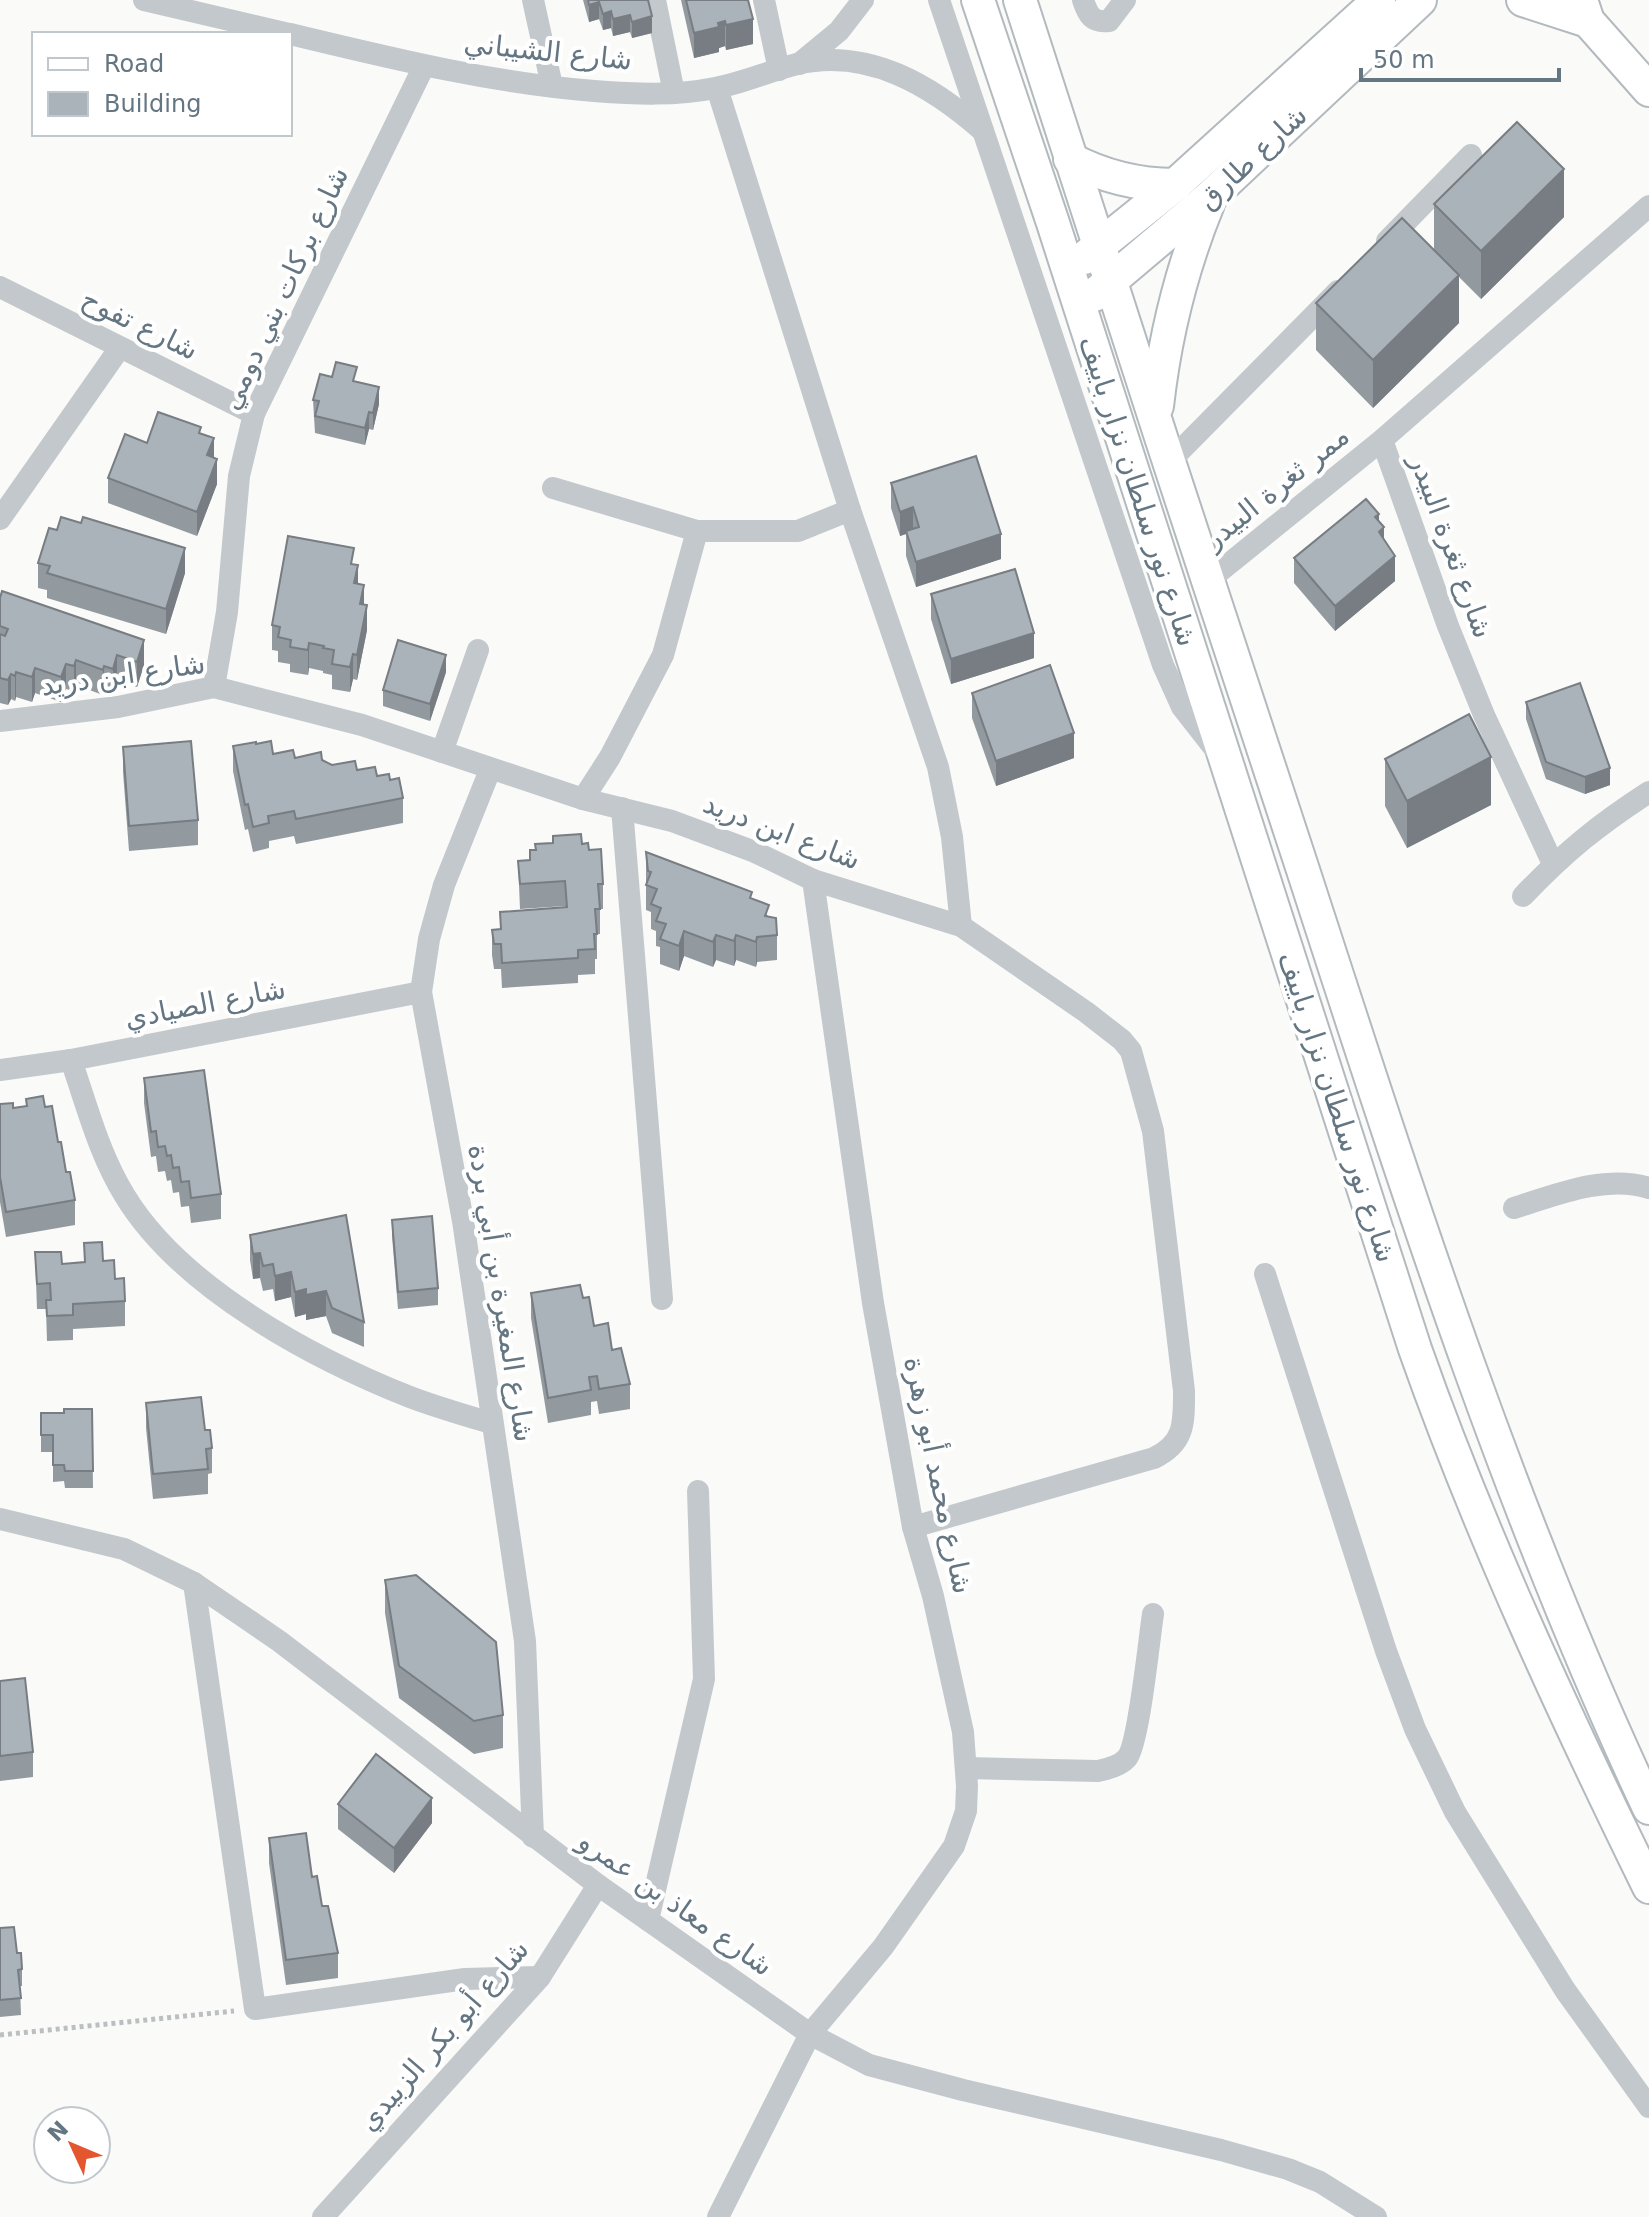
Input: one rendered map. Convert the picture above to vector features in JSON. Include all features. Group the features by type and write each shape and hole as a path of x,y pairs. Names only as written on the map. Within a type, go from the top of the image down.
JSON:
{"main road":[{"name":"شارع نور سلطان نزار باييف","path":"978,0 1444,1432 1551,1680 1649,1887"},
{"name":"شارع نور سلطان نزار باييف","path":"1020,0 1097,247 1156,417 1451,1320 1567,1620 1649,1808"},
{"name":"شارع طارق","path":"1068,272 1175,185 1379,0"},
{"name":"شارع طارق","path":"1079,308 1210,197 1420,0"},
{"path":"1523,0 1584,10 1649,90"},
{"path":"1070,159 1131,183 1175,185"},
{"path":"1156,417 1162,361 1173,305 1189,250 1210,197"}],"street":[{"name":"شارع الشيباني","path":"144,0 281,32"},
{"path":"533,0 552,86"},
{"path":"655,0 674,93"},
{"path":"764,0 789,67"},
{"name":"شارع الشيباني","path":"789,67 839,31 863,0"},
{"path":"939,0 1167,675 1182,707 1227,762"},
{"path":"1083,0 1089,16 1099,22 1109,21 1125,0"},
{"name":"شارع الشيباني","path":"292,34 424,66 594,91 674,93 717,88 789,67 838,60 892,71 941,96 983,132"},
{"name":"شارع بركات بني دومي","path":"214,687 227,612 239,476 254,414 424,66"},
{"path":"717,88 850,510 938,767 952,837 961,926"},
{"path":"1371,257 1471,155"},
{"name":"شارع ثغرة البيدر","path":"1553,864 1484,715 1448,626 1382,440 1649,206"},
{"path":"1170,461 1349,280"},
{"name":"شارع تفوح","path":"0,287 254,414"},
{"path":"0,519 119,349"},
{"name":"ممر ثغرة البيدر","path":"1209,580 1382,440"},
{"path":"553,488 697,531 798,531 850,510"},
{"path":"583,799 610,757 663,655 697,531"},
{"path":"442,752 478,650"},
{"name":"شارع ابن دريد","path":"0,721 118,707 214,687 362,725 490,770 715,836 813,880 961,926 1122,1040 1131,1051 1153,1131 1184,1391 1181,1433 1169,1451 1154,1458 913,1527"},
{"name":"شارع المغيرة بن أبي بردة","path":"490,770 444,885 429,939 421,992 463,1221 525,1641 533,1837"},
{"path":"1523,896 1553,864 1597,826 1649,792"},
{"path":"622,808 662,1299"},
{"name":"شارع محمد أبو زهرة","path":"718,2217 810,2034 883,1947 954,1846 966,1811 963,1732 913,1527 873,1303 813,880"},
{"name":"شارع الصيادي","path":"0,1070 71,1060 421,992"},
{"path":"71,1060 105,1157 124,1196 192,1271 241,1308 323,1358 412,1398 491,1423"},
{"path":"1514,1208 1569,1190 1633,1183 1649,1188"},
{"path":"1265,1274 1386,1651 1415,1729 1455,1812 1565,1990 1649,2107"},
{"path":"648,1920 704,1679 698,1491"},
{"name":"شارع معاذ بن عمرو","path":"0,1519 124,1549 194,1583 279,1641 598,1885 810,2034 869,2065 1288,2169 1320,2182 1376,2217"},
{"path":"194,1583 255,2009 465,1979 540,1977"},
{"path":"966,1768 1098,1771 1114,1767 1127,1758 1136,1728 1153,1614"},
{"name":"شارع أبو بكر الزبيدي","path":"323,2217 540,1977 598,1885"}],"path":[{"path":"0,2035 255,2009"}],"building":[{"path":"588,0 648,0 652,16 632,22 630,15 613,19 611,11 603,14 599,2 589,5"},
{"path":"686,0 748,0 753,19 726,25 725,21 718,23 719,27 694,33"},
{"path":"1517,122 1564,169 1481,251 1434,204"},
{"path":"1402,218 1459,275 1373,360 1316,303"},
{"path":"336,362 357,367 353,381 379,387 373,413 369,412 365,428 315,416 319,401 313,400 320,374 332,377"},
{"path":"158,412 201,427 199,433 214,438 207,455 217,459 197,512 108,478 125,434 147,443"},
{"path":"976,456 1001,534 916,562 906,531 919,527 913,507 900,512 891,483"},
{"path":"1366,499 1379,514 1375,517 1384,527 1379,532 1395,556 1335,606 1294,558"},
{"path":"61,517 81,523 83,517 185,548 166,609 47,573 50,566 38,563 49,528 57,530"},
{"path":"288,536 354,548 351,564 358,565 354,583 364,585 360,604 367,605 357,655 353,654 350,667 332,664 334,650 324,646 309,643 308,650 290,647 291,640 278,637 280,627 272,625"},
{"path":"1015,569 1034,633 951,659 931,594"},
{"path":"2,591 144,640 137,662 117,655 113,669 104,666 103,670 76,660 74,666 66,664 61,677 35,668 32,677 16,672 8,680 0,678 0,634 5,636 8,629 0,626"},
{"path":"398,640 446,655 430,704 383,690"},
{"path":"1050,665 1074,733 996,761 972,693"},
{"path":"1580,683 1610,768 1585,777 1546,762 1526,702"},
{"path":"1469,714 1491,757 1407,801 1385,759"},
{"path":"191,741 198,820 129,826 123,747"},
{"path":"271,741 273,754 293,750 295,758 321,752 322,760 332,765 355,761 357,770 375,767 377,776 389,774 390,780 399,778 403,798 296,819 294,811 268,816 269,823 253,827 248,804 245,805 233,746"},
{"path":"581,834 582,844 588,843 589,850 601,849 603,884 598,884 600,909 595,909 595,949 578,950 578,958 502,963 501,944 494,944 492,930 501,929 500,912 567,907 565,881 520,884 518,861 530,860 530,850 536,850 535,844 553,843 553,836"},
{"path":"646,852 752,892 750,898 769,905 765,916 776,918 777,935 757,937 756,942 736,935 734,941 716,935 713,942 684,931 679,946 660,939 666,924 656,921 661,908 651,904 657,889 646,885 651,872 648,871"},
{"path":"204,1070 221,1194 191,1198 189,1181 181,1182 179,1167 173,1168 171,1155 167,1156 165,1146 158,1147 156,1131 151,1132 144,1078"},
{"path":"43,1096 45,1107 52,1106 58,1142 61,1142 66,1172 70,1172 75,1200 6,1212 0,1177 0,1104 13,1103 13,1108 27,1106 26,1099"},
{"path":"346,1215 364,1322 332,1308 326,1291 306,1295 306,1289 295,1292 291,1272 275,1276 273,1264 263,1266 260,1253 253,1254 250,1235"},
{"path":"432,1216 438,1288 398,1292 392,1220"},
{"path":"102,1242 103,1261 114,1260 115,1279 124,1278 125,1301 73,1304 73,1315 47,1316 46,1300 51,1300 50,1283 37,1284 35,1252 61,1252 62,1264 85,1262 84,1243"},
{"path":"580,1285 583,1298 589,1297 594,1326 608,1323 612,1350 621,1348 630,1384 599,1389 597,1376 589,1377 591,1390 548,1398 531,1293"},
{"path":"201,1397 205,1430 210,1430 212,1448 206,1449 208,1469 153,1474 146,1403"},
{"path":"64,1409 92,1409 93,1471 65,1471 64,1465 53,1465 53,1435 41,1435 41,1413 64,1413"},
{"path":"416,1575 496,1642 503,1715 474,1721 399,1666 385,1580"},
{"path":"25,1678 33,1752 0,1756 0,1681"},
{"path":"376,1754 432,1798 394,1848 338,1804"},
{"path":"306,1833 312,1877 317,1876 322,1906 328,1906 338,1953 286,1960 269,1838"},
{"path":"14,1927 17,1953 21,1953 22,1969 18,1970 21,1998 0,2000 0,1928"}]}
